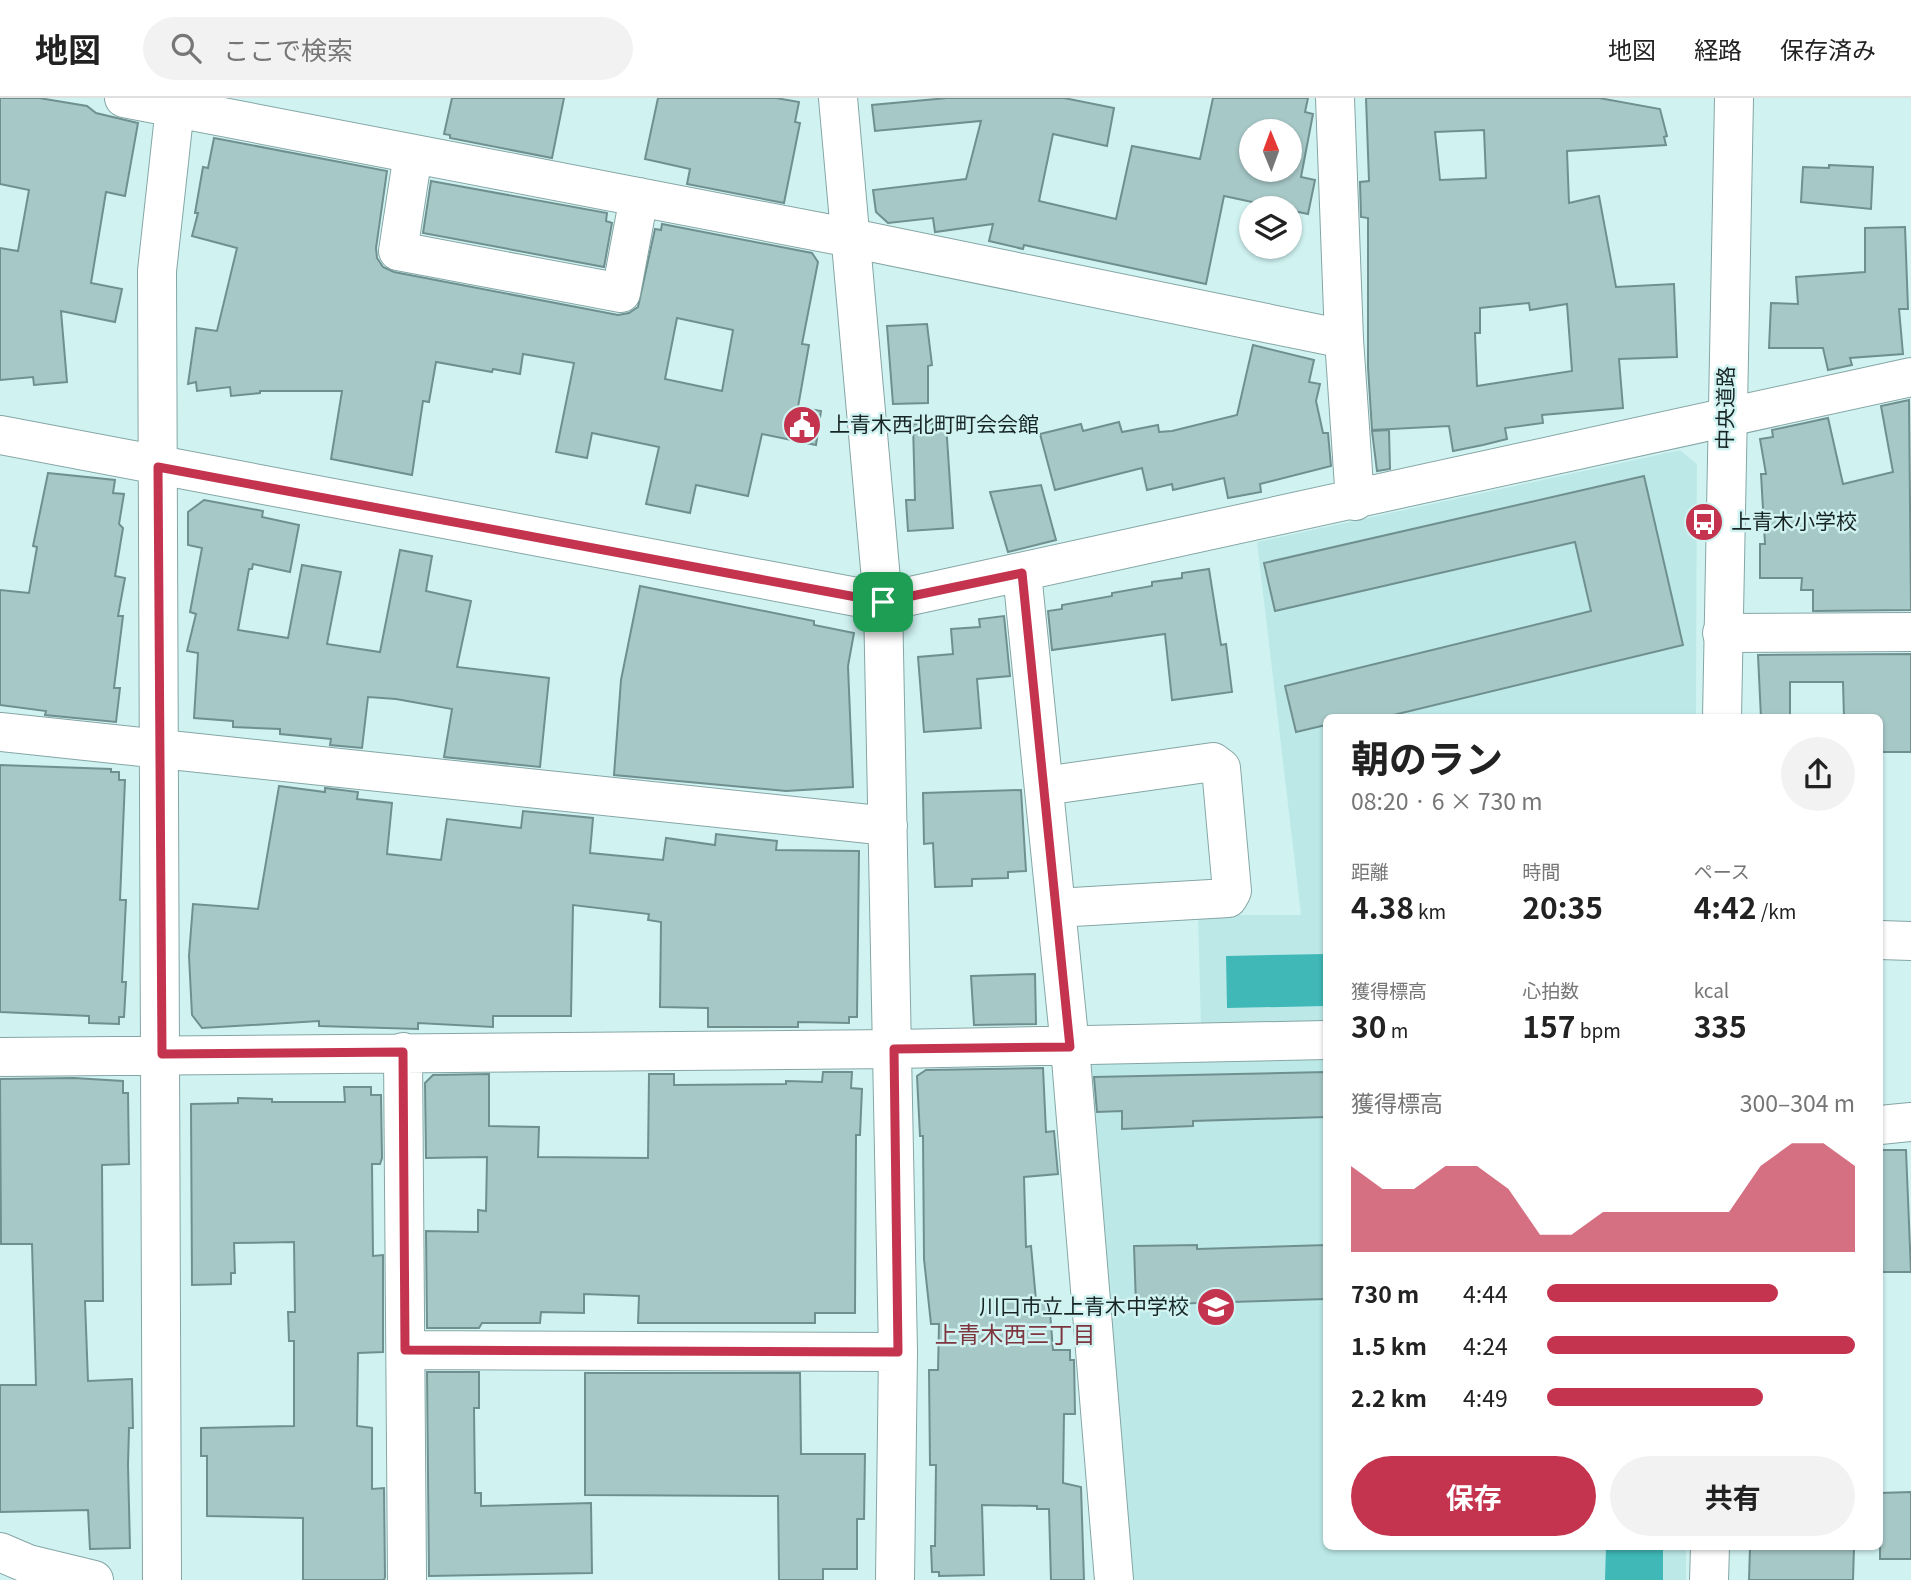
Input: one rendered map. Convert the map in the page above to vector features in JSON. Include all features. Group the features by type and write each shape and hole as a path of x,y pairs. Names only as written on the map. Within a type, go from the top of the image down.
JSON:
{"street":[{"path":"124,98 176,103 413,154 851,238 1344,339"},
{"path":"838,98 883,602 898,1352 895,1580"},
{"path":"1335,98 1344,339 1355,501"},
{"name":"中央道路","path":"1722,714 1734,98"},
{"path":"162,1580 161,750 157,271 176,103"},
{"path":"413,154 398,251 621,293 639,197"},
{"path":"0,435 883,602 1355,501 1911,377"},
{"path":"1022,573 1070,1047 1114,1580"},
{"path":"1722,633 1911,632"},
{"path":"0,732 888,826"},
{"path":"1044,786 1213,762 1221,768 1232,891 1228,898 1056,908"},
{"path":"1883,940 1911,941"},
{"path":"0,1057 1070,1047 1323,1040"},
{"path":"403,1052 407,1580"},
{"path":"1883,1125 1911,1122"},
{"path":"405,1350 898,1352"},
{"path":"1709,1580 1710,1550"},
{"path":"0,1552 28,1564 94,1580"}],"shaded area":[{"path":"1680,450 1697,464 1696,714 1323,714 1323,1025 1201,1029 1198,915 1301,915 1257,542"},
{"name":"川口市立上青木中学校","path":"1323,1055 1323,1550 1686,1550 1686,1580 1130,1580 1084,1067 1092,1060"}],"water":[{"path":"1323,954 1323,1006 1227,1008 1226,956"},
{"path":"1606,1550 1663,1550 1663,1580 1605,1580"}],"building":[{"path":"0,98 39,98 87,106 96,113 138,123 125,196 106,192 91,283 122,289 115,322 61,311 67,382 34,385 33,377 0,380 0,248 18,251 29,190 0,184"},
{"path":"452,98 564,98 552,158 450,138 450,135 444,134"},
{"path":"658,98 776,98 799,102 795,122 800,123 784,203 687,184 690,169 645,159"},
{"path":"947,98 1064,98 1114,108 1107,146 1053,134 1039,201 1116,219 1132,146 1200,159 1213,98 1308,98 1305,112 1313,114 1302,172 1302,119 1239,119 1239,182 1302,182 1302,177 1315,180 1308,214 1302,213 1302,196 1239,196 1239,199 1224,196 1206,284 1024,245 1023,249 989,241 993,224 935,232 933,218 888,223 876,212 873,190 966,179 981,121 875,131 872,105"},
{"path":"1366,98 1599,98 1660,109 1667,136 1664,137 1666,145 1567,151 1569,203 1599,196 1616,287 1674,284 1677,357 1619,359 1623,408 1542,415 1543,423 1505,428 1507,439 1483,445 1453,451 1449,426 1372,430 1368,367 1368,218 1361,217 1360,182 1369,181","holes":["1484,130 1486,178 1440,180 1435,132","1529,303 1530,310 1567,304 1572,371 1477,386 1475,333 1480,333 1480,308"]},
{"path":"214,138 387,171 376,248 377,258 383,267 394,272 618,315 629,313 638,307 655,229 661,230 662,224 812,253 818,262 802,344 809,345 798,407 821,411 816,445 762,434 748,496 696,485 690,513 646,504 659,447 592,433 587,458 556,452 574,363 523,354 520,374 436,362 429,402 423,401 412,475 331,459 342,391 260,391 231,396 230,387 197,391 196,382 188,384 196,328 217,331 237,248 192,236 198,213 195,213 203,167 208,168","holes":["677,318 733,330 722,391 665,379"]},
{"path":"1829,165 1873,167 1871,209 1801,202 1803,167 1829,168"},
{"path":"431,181 607,213 606,221 612,223 604,267 423,233"},
{"path":"1905,227 1908,309 1899,309 1903,354 1850,358 1852,365 1828,370 1823,348 1769,348 1771,303 1798,304 1796,277 1865,272 1865,228"},
{"path":"927,324 932,365 928,366 928,403 893,404 887,326"},
{"path":"1253,345 1314,360 1309,382 1320,384 1316,401 1323,433 1328,433 1331,466 1260,484 1261,492 1228,498 1224,478 1173,490 1172,484 1147,490 1142,468 1055,490 1040,434 1081,424 1083,431 1119,422 1122,432 1158,425 1159,432 1172,431 1237,415"},
{"path":"1909,400 1911,610 1813,611 1813,590 1801,590 1802,578 1760,578 1760,544 1765,544 1761,474 1766,474 1760,439 1773,437 1772,430 1828,418 1843,484 1893,472 1881,406"},
{"path":"946,423 953,528 908,531 906,500 915,500 913,424"},
{"path":"1389,430 1390,469 1377,471 1372,431"},
{"path":"48,473 115,480 113,493 124,494 119,524 123,528 115,576 125,578 118,616 123,616 114,688 120,688 116,722 45,715 46,711 0,705 0,590 29,593 37,547 33,546"},
{"path":"1644,476 1683,645 1398,714 1323,714 1323,726 1296,732 1285,686 1591,611 1575,542 1275,611 1264,563"},
{"path":"1041,485 1056,540 1008,552 990,492"},
{"path":"204,500 263,511 262,517 299,525 290,572 253,564 252,569 249,569 238,630 288,638 302,565 341,572 327,644 380,652 400,550 432,556 426,591 471,601 457,667 549,678 540,767 444,757 452,709 396,699 368,697 362,748 330,745 331,739 280,734 280,729 233,727 233,721 194,718 198,653 187,651 196,614 190,612 202,548 188,545 188,512"},
{"path":"1209,569 1221,645 1226,644 1232,692 1172,700 1165,634 1052,650 1048,611 1062,609 1062,605 1152,586 1152,582 1182,578 1182,573"},
{"path":"640,586 814,621 814,625 854,633 848,666 853,787 786,791 614,775 621,680"},
{"path":"1004,616 1010,676 977,679 981,728 924,732 918,657 953,654 951,629 980,627 979,619"},
{"path":"1911,654 1911,752 1883,752 1883,714 1844,714 1843,682 1790,682 1790,714 1761,714 1758,655"},
{"path":"0,765 111,769 111,772 119,772 119,780 125,780 120,900 126,900 122,982 126,982 124,1017 119,1017 119,1024 89,1023 89,1016 0,1012"},
{"path":"279,786 325,792 325,788 358,792 357,799 392,803 387,854 441,860 447,819 521,828 523,811 593,818 590,853 663,860 666,838 715,845 716,834 777,841 776,850 859,851 857,1017 849,1017 849,1023 798,1022 798,1027 708,1027 708,1008 660,1007 661,922 648,920 649,914 573,905 571,1016 493,1016 493,1027 418,1023 418,1029 319,1026 319,1021 202,1028 192,1015 189,956 193,904 258,909"},
{"path":"1021,790 1026,871 1008,872 1008,878 972,879 972,886 935,887 933,843 924,844 923,793"},
{"path":"1035,974 1036,1024 974,1025 971,976"},
{"path":"1043,1068 1046,1132 1054,1131 1058,1174 1024,1177 1026,1247 1031,1246 1036,1300 1049,1299 1053,1350 1070,1350 1070,1360 1074,1360 1075,1414 1064,1414 1063,1483 1081,1487 1084,1580 1051,1580 1049,1509 1037,1509 1037,1506 982,1505 984,1575 939,1576 939,1572 932,1572 936,1465 930,1465 929,1370 938,1370 939,1324 931,1324 924,1259 923,1136 920,1136 917,1076 926,1070"},
{"path":"823,1072 852,1072 851,1088 862,1089 860,1135 856,1135 855,1313 815,1313 815,1323 638,1323 639,1296 584,1294 584,1313 541,1312 540,1323 482,1323 479,1328 427,1328 426,1231 478,1232 478,1210 486,1211 487,1157 426,1158 425,1083 433,1075 489,1074 489,1126 539,1127 538,1157 648,1158 649,1074 674,1074 674,1085 786,1084 786,1081 822,1082"},
{"path":"1323,1072 1323,1117 1193,1121 1193,1126 1122,1129 1122,1111 1097,1112 1094,1077"},
{"path":"74,1078 123,1081 123,1093 128,1093 129,1164 102,1165 103,1301 85,1301 88,1381 132,1379 133,1428 129,1428 128,1465 130,1548 90,1549 88,1510 0,1512 0,1385 36,1385 32,1244 1,1244 0,1079"},
{"path":"344,1087 371,1087 371,1095 381,1095 382,1158 380,1164 372,1164 373,1256 383,1255 383,1352 358,1353 357,1426 372,1428 372,1489 384,1488 385,1577 384,1580 303,1580 303,1518 207,1516 207,1456 201,1456 201,1428 294,1426 294,1341 289,1341 288,1312 295,1312 294,1242 234,1243 235,1273 231,1273 231,1284 192,1285 191,1104 238,1103 238,1098 272,1099 272,1102 345,1102"},
{"path":"1883,1150 1906,1150 1911,1272 1883,1272"},
{"path":"1197,1245 1197,1249 1323,1245 1323,1299 1136,1305 1134,1246"},
{"path":"427,1372 479,1372 479,1408 474,1408 475,1493 481,1493 481,1506 591,1503 592,1573 429,1576"},
{"path":"585,1373 800,1373 801,1454 865,1454 864,1519 857,1519 857,1569 823,1569 823,1580 779,1580 778,1496 585,1495"},
{"path":"1911,1492 1911,1559 1880,1559 1880,1550 1883,1550 1883,1493"},
{"path":"1750,1550 1854,1550 1853,1580 1749,1580"}],"place":[{"name":"上青木西北町町会会館","path":"802,425"},
{"name":"上青木小学校","path":"1704,522"},
{"name":"川口市立上青木中学校","path":"1216,1307"}],"district":[{"name":"上青木西三丁目","path":"1015,1335"}],"route":[{"path":"158,467 883,602 1022,573 1070,1047 894,1049 898,1352 405,1350 403,1052 162,1054 158,467"}]}
